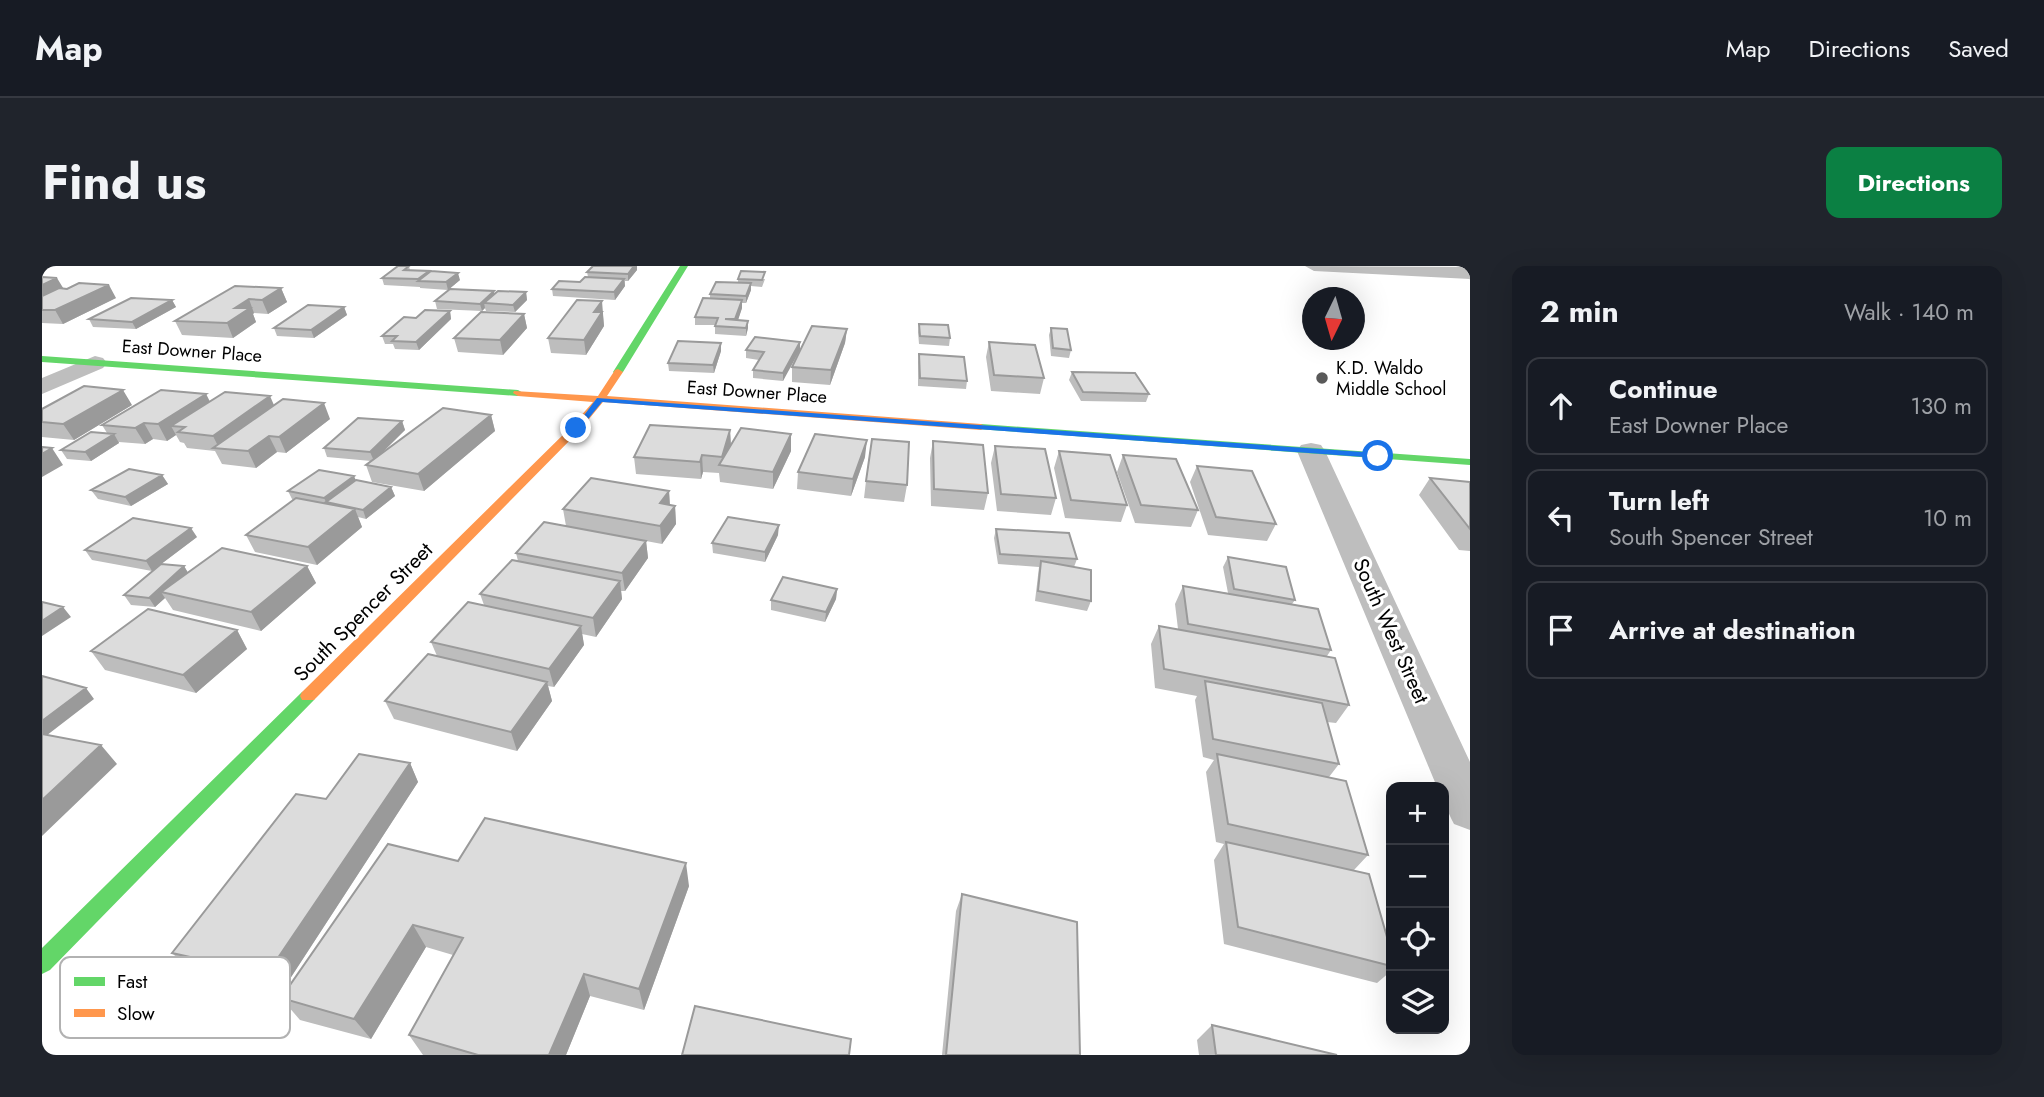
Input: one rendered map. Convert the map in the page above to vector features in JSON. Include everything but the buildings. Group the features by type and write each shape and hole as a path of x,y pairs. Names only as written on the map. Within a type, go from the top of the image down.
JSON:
{"street":[{"name":"South Spencer Street","path":"42,963 576,428 600,400 684,266"},
{"path":"1314,266 1470,273"},
{"name":"East Downer Place","path":"42,359 1470,462"},
{"path":"42,387 95,363"},
{"name":"South West Street","path":"1311,451 1470,811"}],"traffic: fast":[{"path":"618,372 684,266"},
{"path":"42,359 518,393"},
{"path":"981,427 1470,462"},
{"path":"42,963 308,696"}],"traffic: slow":[{"path":"308,696 576,428 600,400 618,372"},
{"path":"518,393 981,427"}],"place":[{"name":"K.D. Waldo Middle School","path":"1322,378"}],"route":[{"path":"576,428 600,400 1378,456"}]}
